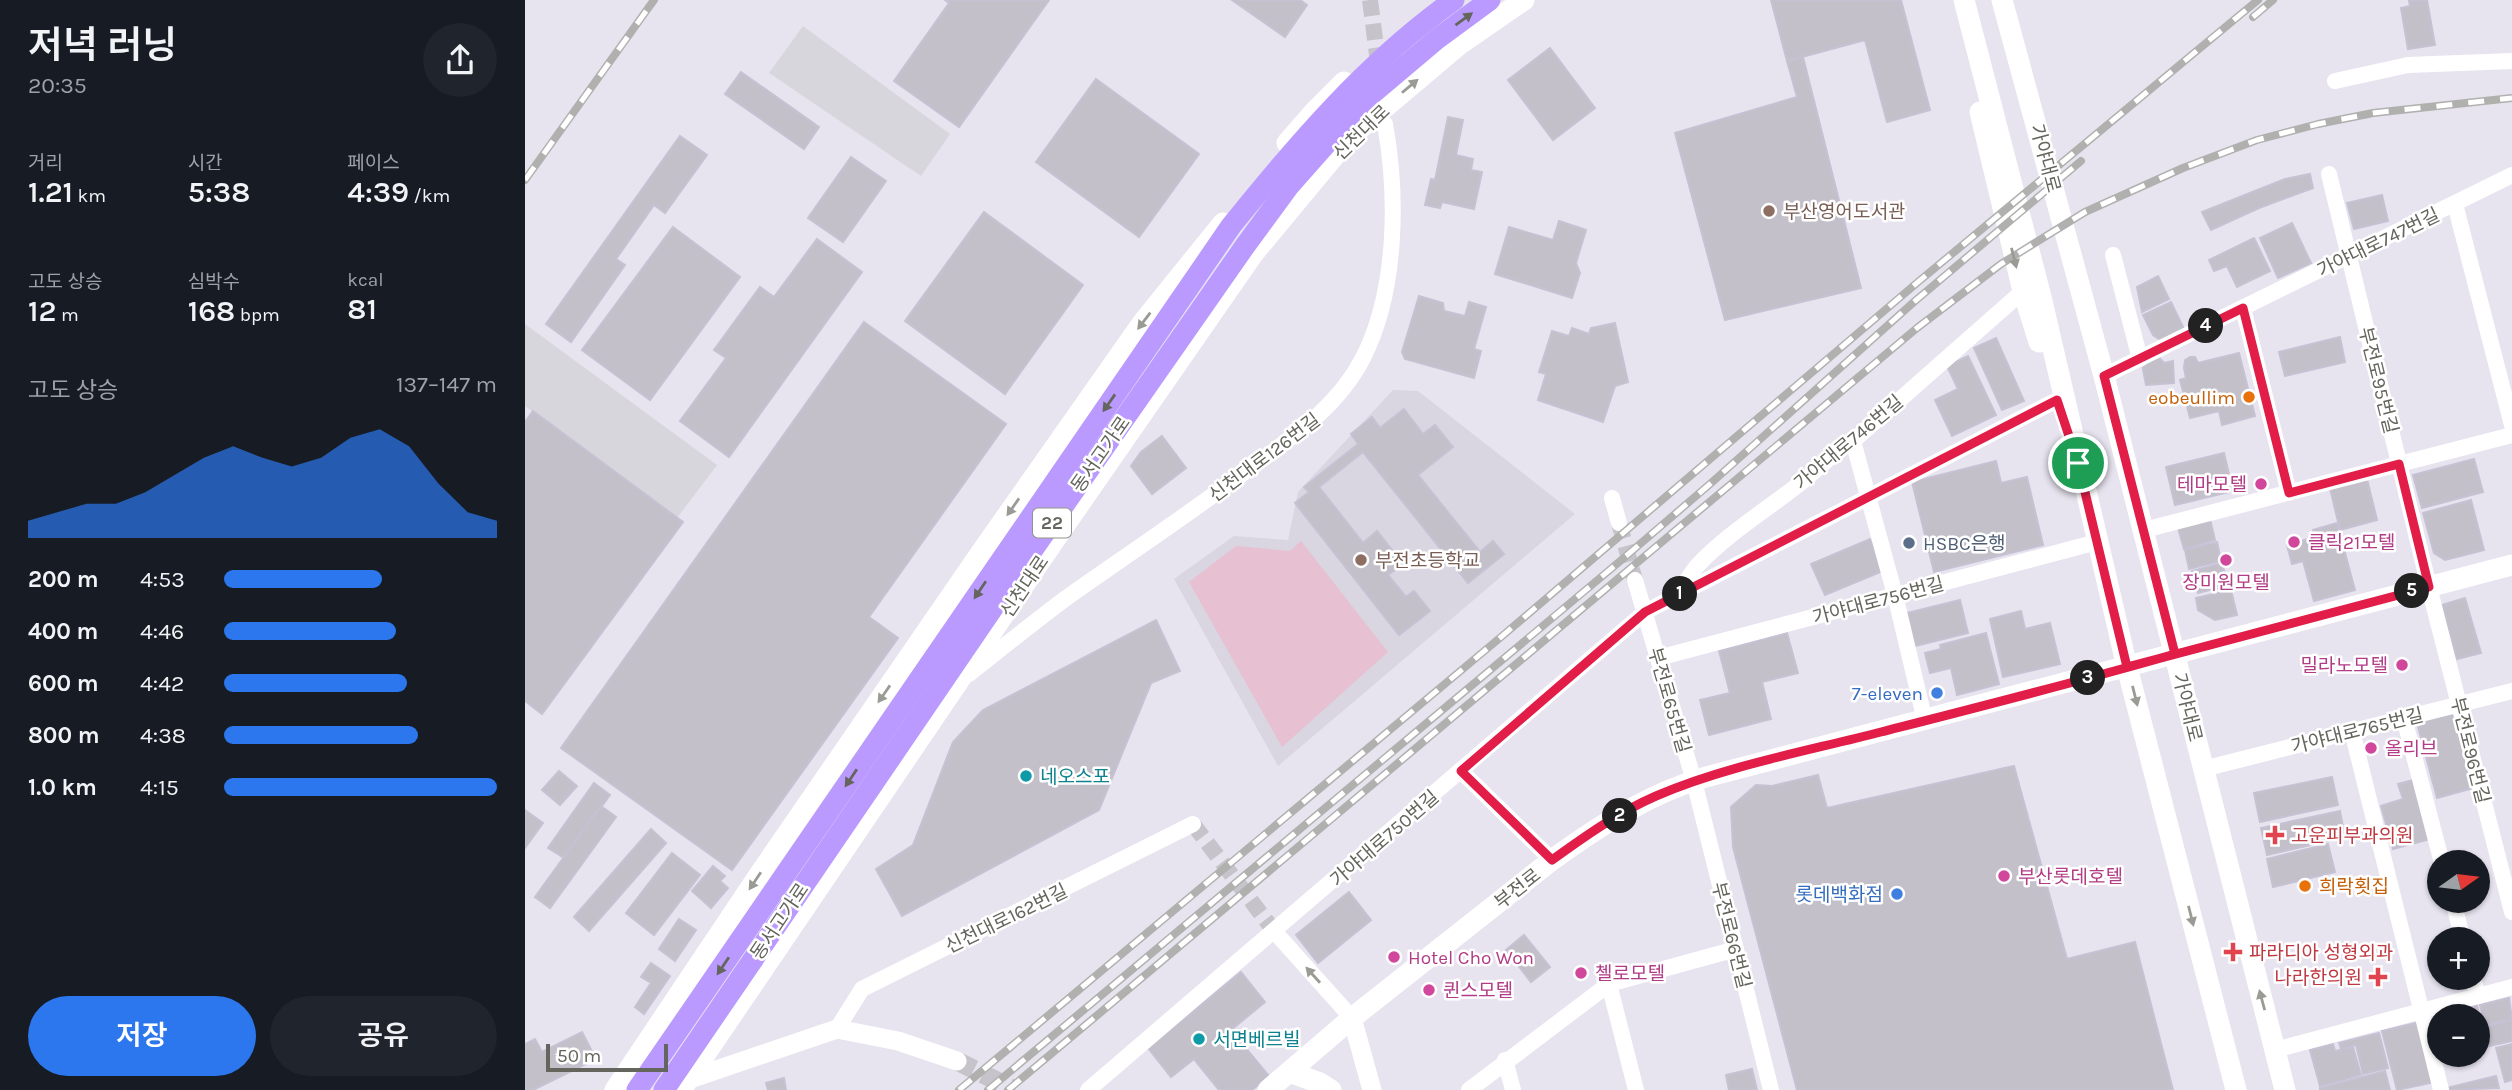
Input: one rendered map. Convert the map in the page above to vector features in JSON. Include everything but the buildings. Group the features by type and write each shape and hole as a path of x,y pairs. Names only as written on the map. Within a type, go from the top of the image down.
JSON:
{"highway":[{"name":"동서고가로","path":"637,1090 1231,226 1346,91 1429,18 1454,0"},
{"name":"동서고가로","path":"665,1090 1042,537 1289,187 1366,99 1437,39 1490,0"}],"main road":[{"path":"615,1090 776,849 1143,322 1315,111 1366,60 1437,0"},
{"name":"신천대로","path":"684,1085 1230,288 1271,233 1350,137 1460,44 1524,0"},
{"path":"1962,0 1970,62 1989,156 2023,291 2078,463"},
{"name":"가야대로","path":"1962,0 2041,297 2127,667 2236,1090"},
{"name":"가야대로","path":"2004,0 2071,198 2089,274 2101,367 2285,1090"},
{"name":"부전로","path":"1268,1090 1352,1018 1552,860 1585,836 1653,797 1693,781 2512,565"},
{"path":"1289,1072 1320,1083 1331,1090"},
{"path":"665,1090 684,1085"}],"street":[{"path":"2335,81 2408,65 2512,61"},
{"name":"신천대로126번길","path":"959,682 1068,597 1177,522 1316,420 1340,394 1364,357 1382,306 1391,245 1391,186 1385,124"},
{"name":"부전로95번길","path":"2329,174 2429,587"},
{"name":"가야대로747번길","path":"2101,367 2140,359 2512,175"},
{"path":"2455,204 2512,425"},
{"path":"2113,255 2140,359"},
{"name":"가야대로746번길","path":"1677,596 1697,567 1713,552 1758,513 1804,480 1833,453 1853,441 2023,291"},
{"path":"2243,308 2289,493"},
{"name":"가야대로750번길","path":"1088,1090 1645,612 2057,400"},
{"path":"2144,530 2512,435"},
{"path":"1853,441 1895,595 1925,721"},
{"path":"1612,498 1619,523"},
{"name":"가야대로756번길","path":"1658,658 2097,542"},
{"name":"부전로65번길","path":"1636,580 1693,781"},
{"name":"부전로96번길","path":"2429,587 2512,912"},
{"name":"가야대로765번길","path":"2203,769 2512,691"},
{"path":"2404,718 2439,850"},
{"path":"2352,731 2441,1090"},
{"path":"1461,771 1552,860"},
{"name":"부전로66번길","path":"1693,781 1771,1090"},
{"name":"신천대로162번길","path":"837,1029 862,989 1193,824"},
{"path":"1274,931 1352,1018 1372,1090"},
{"path":"1469,1090 1609,984 1736,949"},
{"path":"1609,984 1636,1090"},
{"path":"2275,1050 2512,987"},
{"path":"2476,990 2477,996"},
{"path":"684,1085 837,1029 925,1048 957,1061"},
{"path":"1506,1060 1513,1090"}],"shaded area":[{"path":"803,26 950,134 921,176 769,73"},
{"path":"525,324 717,465 677,518 525,406"},
{"name":"부전초등학교","path":"1393,390 1418,391 1575,514 1278,766 1174,579 1234,536 1288,540 1298,492"},
{"path":"1301,541 1388,652 1282,747 1189,582 1236,546 1290,551"}],"tunnel":[{"path":"1370,0 1379,70"},
{"path":"1619,523 1635,580"},
{"path":"1193,824 1274,931"},
{"path":"957,1061 1015,1090"}],"railway":[{"path":"525,180 654,0"},
{"path":"959,1090 1501,637 1918,282 2258,0"},
{"path":"2253,17 2273,0"},
{"path":"1008,1090 1917,328 2001,264 2085,212 2183,168 2257,140 2373,113 2512,98"},
{"path":"988,1090 1612,568 1915,301 2081,161"}],"place":[{"name":"부산영어도서관","path":"1769,211"},
{"name":"eobeullim","path":"2249,397"},
{"name":"테마모텔","path":"2261,484"},
{"name":"클릭21모텔","path":"2294,542"},
{"name":"HSBC은행","path":"1909,543"},
{"name":"부전초등학교","path":"1361,560"},
{"name":"장미원모텔","path":"2226,560"},
{"name":"밀라노모텔","path":"2402,665"},
{"name":"7-eleven","path":"1937,693"},
{"name":"올리브","path":"2371,748"},
{"name":"네오스포","path":"1026,776"},
{"name":"고운피부과의원","path":"2275,835"},
{"name":"부산롯데호텔","path":"2004,876"},
{"name":"희락횟집","path":"2305,886"},
{"name":"롯데백화점","path":"1897,894"},
{"name":"파라디아 성형외과","path":"2233,952"},
{"name":"Hotel Cho Won","path":"1394,957"},
{"name":"첼로모텔","path":"1581,973"},
{"name":"나라한의원","path":"2378,977"},
{"name":"퀸스모텔","path":"1429,990"},
{"name":"서면베르빌","path":"1199,1039"}],"route":[{"path":"2078,463 2057,400 1645,612 1461,771 1552,860 1585,836 1653,797 1693,781 1925,721 2127,667 2175,654 2104,376 2243,308 2289,493 2399,464 2429,587 2127,667 2078,463"}]}
